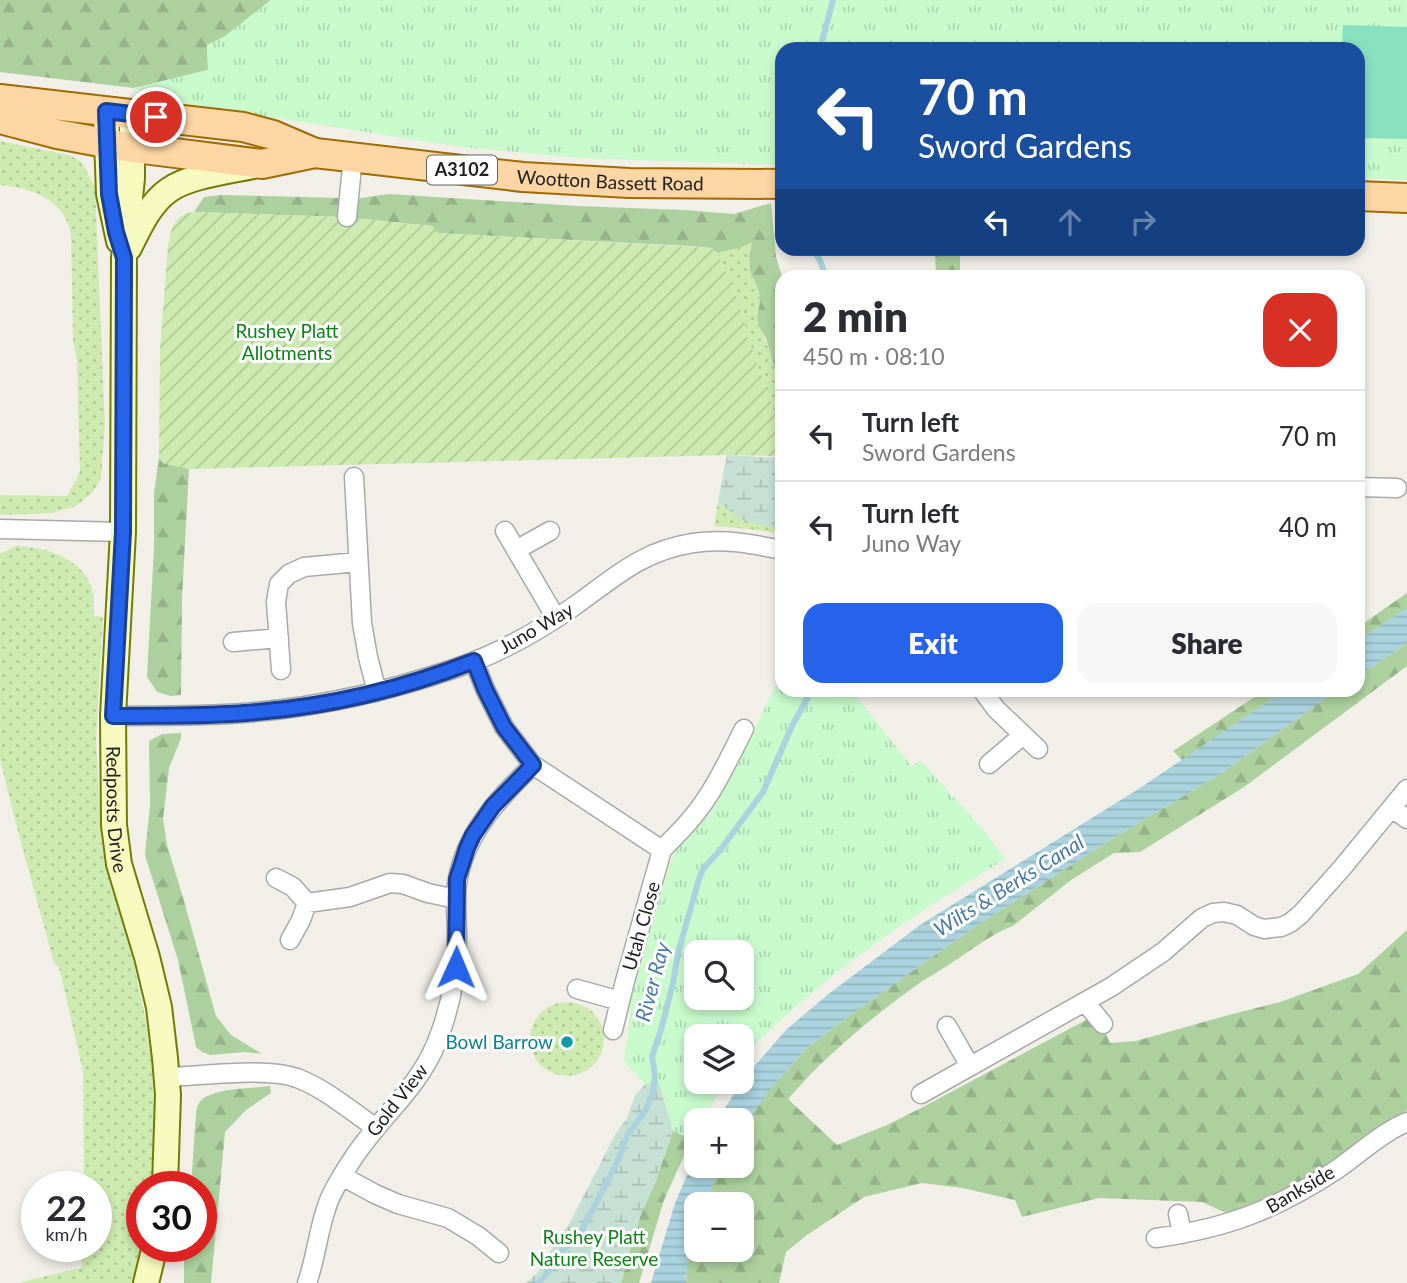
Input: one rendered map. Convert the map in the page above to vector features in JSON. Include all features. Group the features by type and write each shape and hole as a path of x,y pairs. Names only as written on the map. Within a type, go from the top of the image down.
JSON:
{"main road":[{"name":"Wootton Bassett Road","path":"0,99 243,127 273,135 314,153"},
{"name":"Redposts Drive","path":"119,113 120,145 109,194 124,258 123,532 113,716 114,825 116,852 159,1007 167,1077 166,1171"},
{"name":"Wootton Bassett Road","path":"0,119 120,145 261,164 314,153 535,178 629,183 775,184"},
{"path":"124,258 147,215 167,191 201,177 261,164"},
{"path":"1365,196 1407,198"},
{"path":"146,1283 151,1262"}],"street":[{"path":"347,217 353,157"},
{"path":"354,477 364,641 377,692"},
{"path":"1365,487 1397,488"},
{"path":"0,529 123,532"},
{"path":"505,531 556,618"},
{"path":"516,550 550,531"},
{"name":"Juno Way","path":"113,716 256,712 307,706 377,692 474,661 523,638 637,561 671,548 720,541 775,549"},
{"path":"281,670 278,638 279,584 286,576 304,567 358,562"},
{"path":"233,642 278,638"},
{"path":"474,661 504,727 533,765 662,850 709,795 744,729"},
{"path":"987,697 1038,750"},
{"path":"989,764 1023,736"},
{"name":"Gold View","path":"307,1283 327,1205 342,1176 360,1148 415,1082 442,1030 455,976 457,879 467,848 499,798 533,765"},
{"path":"921,1094 1085,1002 1147,963 1202,918 1224,912 1237,915 1264,929 1290,923 1301,914 1407,789"},
{"path":"1392,808 1407,820"},
{"name":"Utah Close","path":"613,1030 662,850"},
{"path":"276,878 293,887 307,903"},
{"path":"307,903 350,897 390,883 403,884 456,900"},
{"path":"290,940 307,903"},
{"path":"577,989 620,1001"},
{"path":"1085,1002 1103,1024"},
{"path":"947,1026 970,1066"},
{"path":"167,1077 280,1074 307,1083 376,1128"},
{"name":"Bankside","path":"1156,1238 1244,1219 1273,1207 1326,1176 1395,1127 1407,1122"},
{"path":"342,1176 375,1195 447,1218 478,1236 499,1253"},
{"path":"1178,1214 1182,1234"}],"green space":[{"path":"0,0 271,0 224,37 207,45 208,70 134,88 0,72"},
{"path":"271,0 1407,0 1407,180 1365,178 1365,42 775,42 775,165 577,158 454,146 163,100 134,88 208,70 207,45 224,37"},
{"path":"1343,25 1407,27 1407,139 1365,138 1365,42 1342,42"},
{"path":"0,141 76,158 84,165 95,186 105,426 101,478 93,492 76,506 52,513 0,515 0,495 67,496 80,472 71,234 61,212 45,197 24,189 0,185"},
{"path":"389,194 734,214 771,203 775,256 780,270 775,270 775,369 757,318 760,301 759,291 750,271 752,242 717,253 712,248 689,246 437,233 432,226 353,218 355,203 361,198"},
{"path":"221,195 342,198 341,217 194,212 204,197"},
{"name":"Rushey Platt Allotments","path":"187,213 341,217 432,226 438,233 712,248 726,271 739,303 748,339 775,414 775,456 189,469 163,463 159,457 160,348 168,246 172,228 178,219"},
{"path":"752,241 750,271 759,291 760,301 757,318 775,369 775,415 748,340 739,303 717,253 739,248"},
{"path":"935,256 960,256 960,270 936,270"},
{"path":"727,455 775,458 775,528 747,521 718,501"},
{"path":"159,457 163,463 189,469 182,598 181,695 171,696 157,692 147,677 154,493"},
{"path":"718,501 748,521 775,527 775,533 749,529 714,526"},
{"path":"15,546 27,547 51,552 73,563 89,581 93,593 94,616 103,617 96,739 102,848 130,945 146,1021 155,1119 153,1171 126,1171 126,1262 138,1262 132,1283 20,1283 81,1268 81,1262 112,1262 112,1171 84,1171 83,1071 59,967 54,963 0,759 0,554"},
{"path":"1407,593 1407,608 1365,636 1365,622"},
{"path":"1407,643 1407,666 1244,787 1140,852 1114,853 1071,880 1013,926 990,937 921,982 851,1037 788,1099 837,1145 921,1108 1086,1020 1105,1032 1110,1043 1136,1041 1280,1002 1358,974 1407,930 1407,1110 1336,1159 1268,1200 1238,1211 1224,1212 1202,1202 1099,1198 1022,1217 1015,1200 962,1188 922,1183 864,1197 807,1235 786,1252 779,1283 686,1283 688,1262 754,1262 754,1192 705,1192 711,1178 754,1178 753,1108 806,1049 973,928 1220,774 1327,697 1365,697 1365,671"},
{"path":"775,687 775,697 857,697 912,767 920,760 984,831 1005,859 915,916 861,955 819,987 754,1046 754,1024 684,1024 684,1094 718,1094 709,1108 684,1108 684,1136 673,1131 659,1082 645,1084 624,1061 630,1003 670,864 678,847 697,823 708,817 735,771"},
{"path":"1254,697 1275,697 1182,760 1173,751"},
{"path":"181,733 169,768 163,819 167,845 216,1016 231,1035 262,1054 245,1052 210,1055 196,1047 178,960 145,855 150,805 149,741 162,734"},
{"name":"Bowl Barrow","path":"567,1002 581,1005 593,1013 601,1025 604,1039 601,1053 593,1065 581,1073 567,1076 553,1073 541,1065 533,1053 530,1039 533,1025 541,1013 553,1005"},
{"name":"Rushey Platt Nature Reserve","path":"659,1082 673,1131 641,1214 621,1283 526,1283 538,1272 569,1224 616,1133 627,1118 635,1096 645,1084"},
{"path":"270,1086 271,1093 246,1110 225,1132 217,1218 217,1171 192,1171 196,1113 204,1098 232,1090"},
{"path":"686,1094 718,1094 709,1108 684,1108 684,1156 664,1200 639,1283 621,1283 641,1214 673,1131 668,1116"},
{"path":"184,1262 213,1262 211,1283 184,1283"}],"water":[{"path":"1407,608 1407,643 1365,671 1365,636"},
{"name":"Wilts & Berks Canal","path":"1275,697 1327,697 1220,774 973,928 846,1018 806,1049 771,1088 754,1113 754,1108 725,1108 734,1094 754,1094 754,1067 786,1030 920,925 1140,788"},
{"path":"686,1178 716,1178 710,1192 684,1192 684,1262 688,1262 686,1283 651,1283 675,1203"}],"waterway":[{"name":"River Ray","path":"822,42 833,0"},
{"name":"River Ray","path":"817,256 824,270"},
{"name":"River Ray","path":"538,1283 555,1265 561,1252 581,1232 617,1163 628,1134 646,1110 655,1075 652,1056 699,879 703,869 763,792 808,697"}],"place":[{"name":"Bowl Barrow","path":"567,1042"}],"route":[{"path":"156,117 106,111 109,194 124,258 125,470 113,716 237,714 281,710 377,692 474,661 504,727 533,765 493,806 467,848 457,879 456,967"}]}
